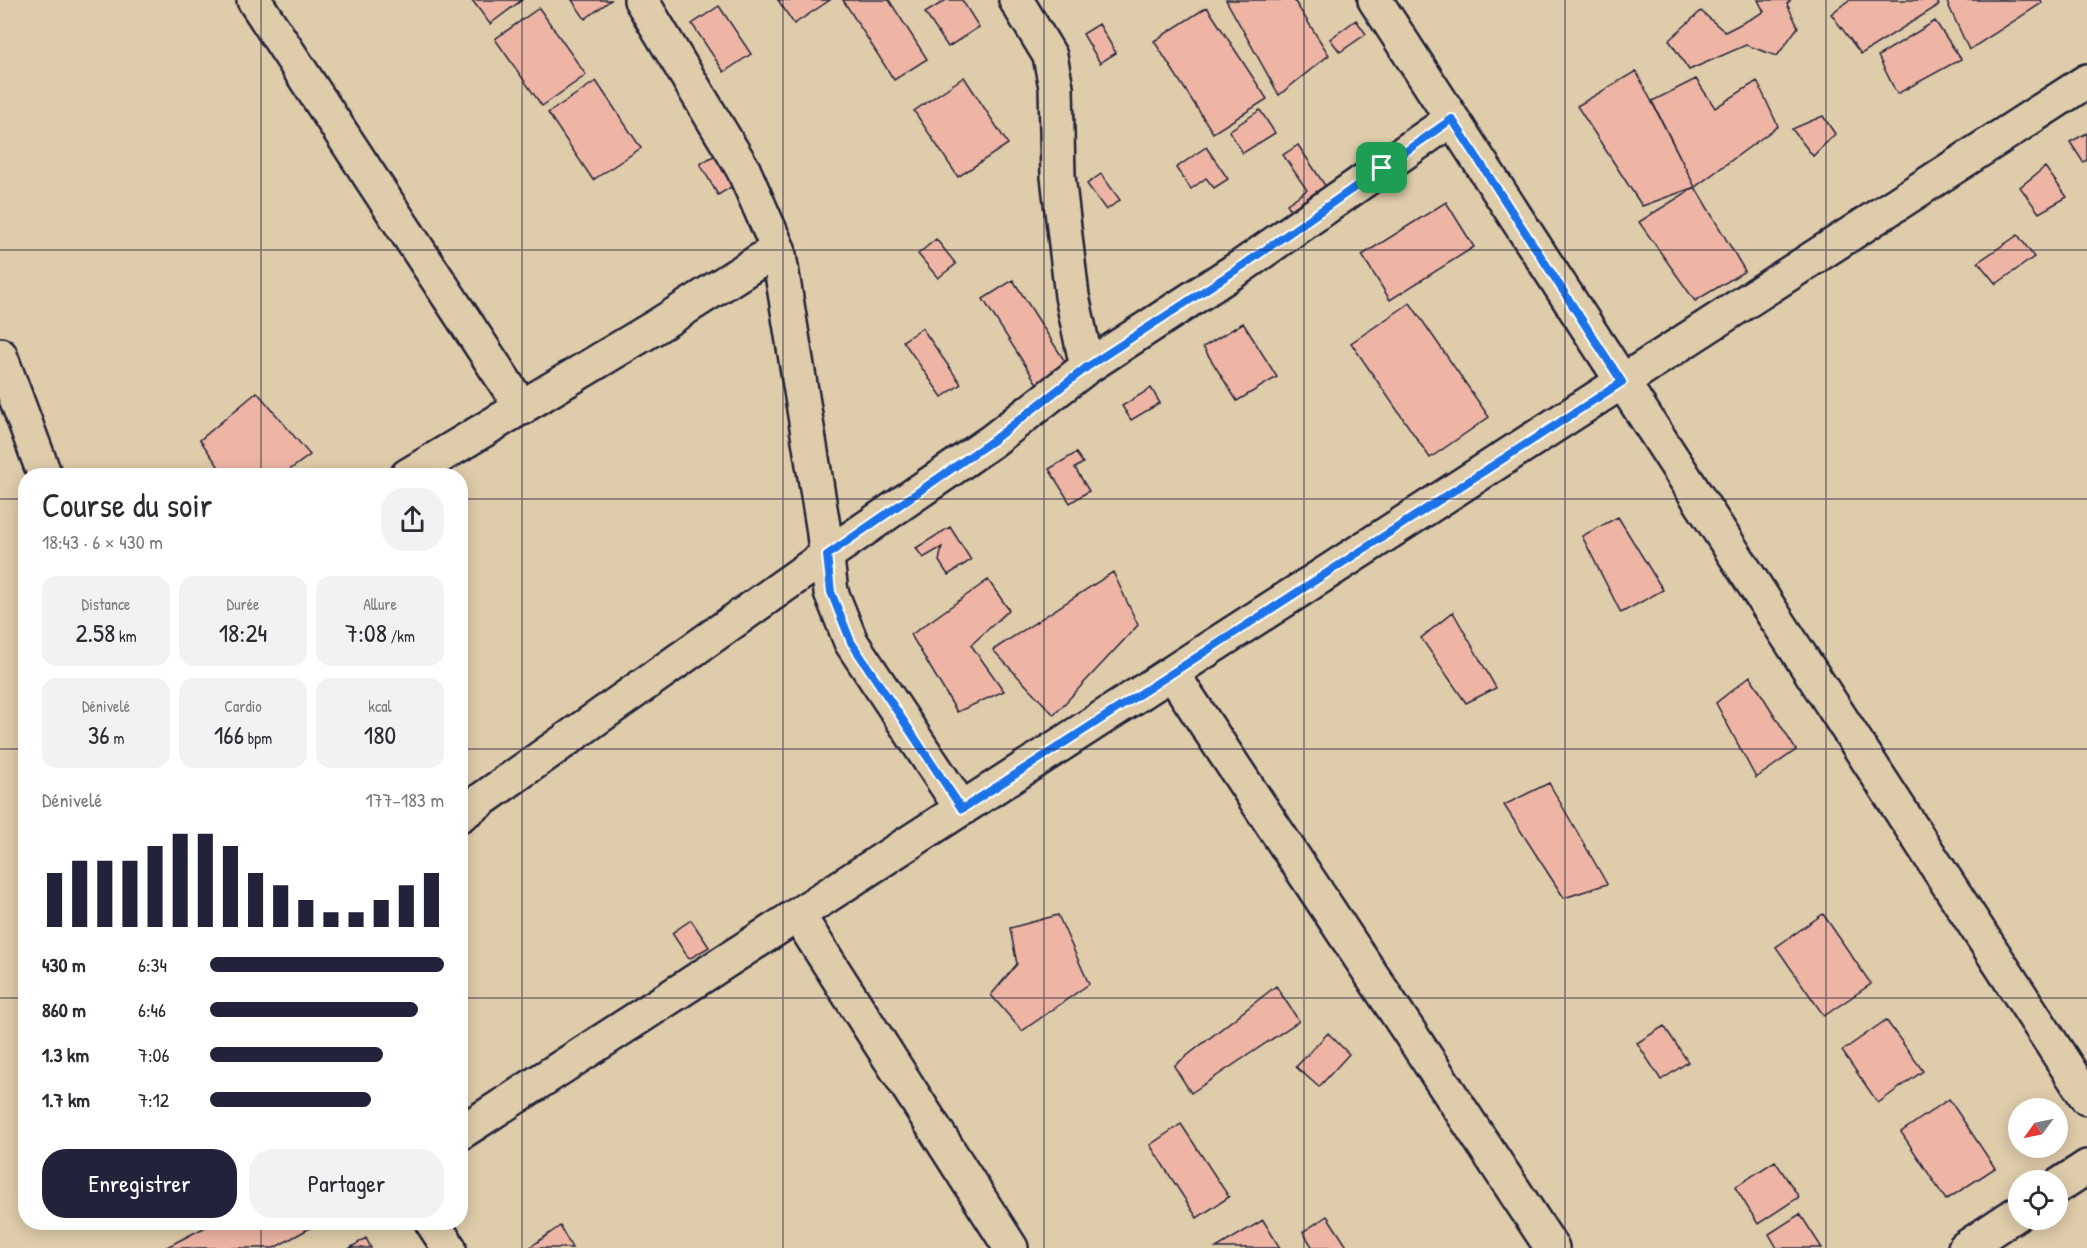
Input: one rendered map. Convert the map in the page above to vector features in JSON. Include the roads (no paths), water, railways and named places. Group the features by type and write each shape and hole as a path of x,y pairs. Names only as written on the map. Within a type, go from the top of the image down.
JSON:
{"street":[{"path":"254,0 522,408"},
{"path":"641,0 743,169 778,249 831,592 851,642 962,809"},
{"path":"1016,0 1050,57 1056,87 1058,176 1072,296 1087,367"},
{"path":"1375,0 2087,1098"},
{"path":"468,1128 2087,81"},
{"path":"468,809 992,441 1087,367 1242,266 1452,119"},
{"path":"421,468 657,326 778,249"},
{"path":"0,355 8,401 41,468"},
{"path":"1172,673 1552,1248"},
{"path":"798,915 1011,1248"},
{"path":"2068,1179 2087,1167"},
{"path":"1965,1248 2008,1219"},
{"path":"437,1230 449,1248"}]}
